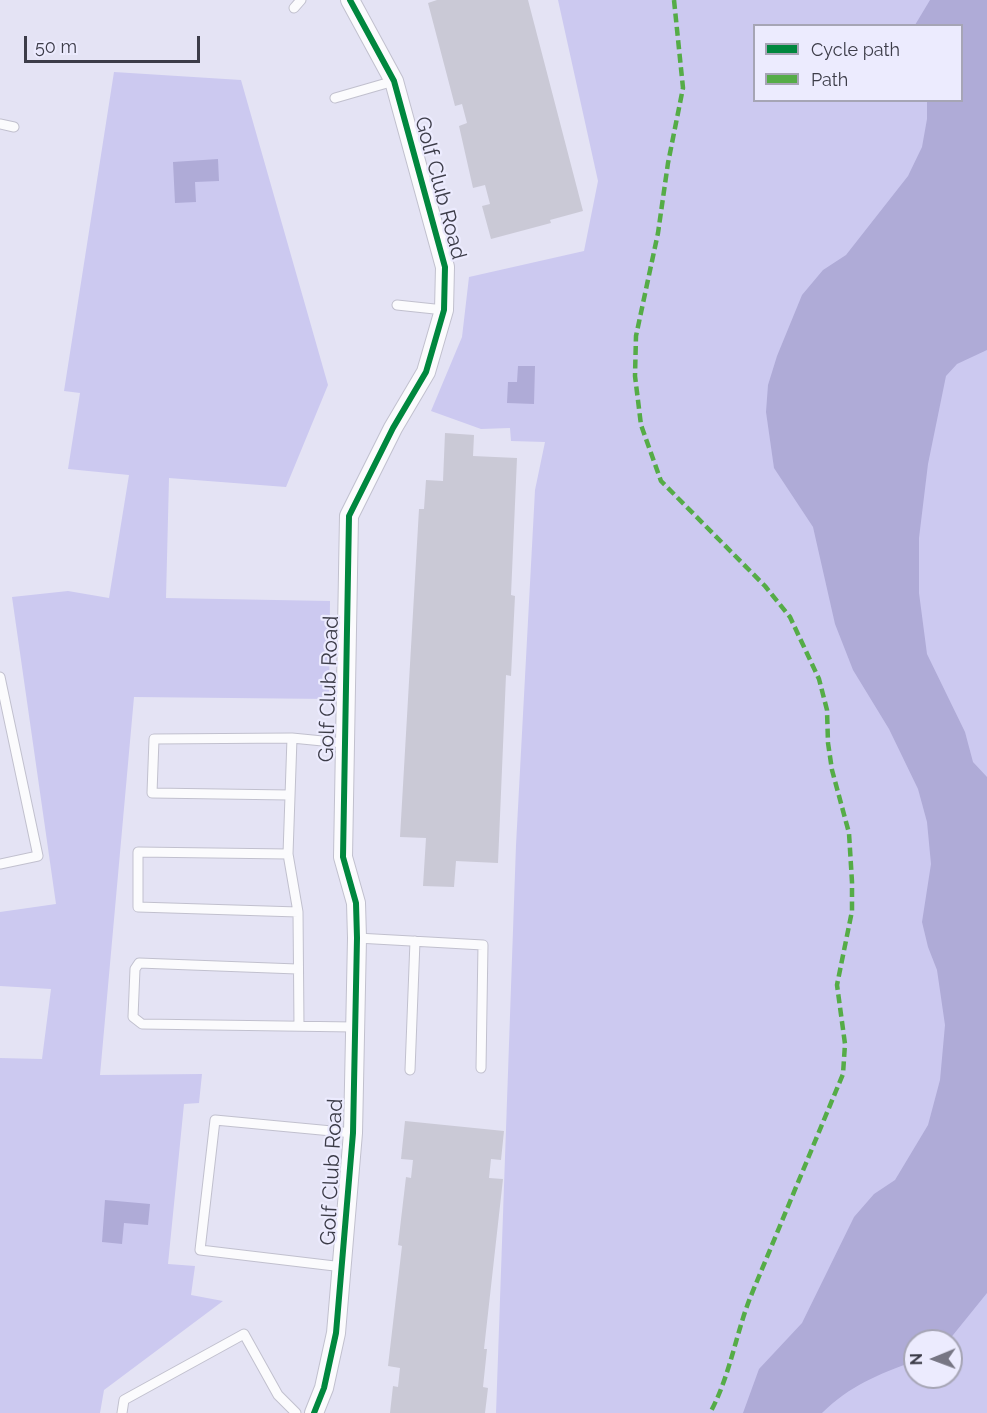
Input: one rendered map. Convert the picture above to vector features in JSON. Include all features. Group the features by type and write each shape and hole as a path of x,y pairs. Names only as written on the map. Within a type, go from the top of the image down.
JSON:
{"street":[{"name":"Golf Club Road","path":"315,1413 324,1388 336,1333 353,1133 356,903 343,857 343,743 349,516 393,428 426,372 444,310 445,267 394,81 350,0"}],"lane":[{"path":"294,8 301,0"},
{"path":"335,98 394,81"},
{"path":"0,124 14,127"},
{"path":"398,305 444,310"},
{"path":"0,677 38,856 0,864"},
{"path":"289,795 152,793 154,739 292,738 343,743"},
{"path":"292,738 288,854 298,912 299,1026"},
{"path":"288,854 138,852 138,907 298,912"},
{"path":"357,938 483,945 481,1068"},
{"path":"410,1070 415,941"},
{"path":"297,969 139,963 135,969 133,1017 142,1024 354,1027"},
{"path":"343,1267 200,1250 215,1120 353,1133"},
{"path":"122,1413 124,1400 244,1334 278,1395 296,1413"}],"shaded area":[{"path":"558,0 987,0 987,1413 496,1413 516,845 535,490 545,442 511,441 510,428 481,429 431,411 462,337 469,277 584,251 598,181"},
{"path":"930,0 987,0 987,350 957,364 946,376 928,464 919,538 919,593 927,654 965,732 973,762 987,777 987,1293 958,1329 903,1329 903,1366 854,1388 822,1413 743,1413 759,1369 802,1323 854,1217 874,1194 895,1180 928,1125 940,1080 945,1025 937,970 922,922 931,864 927,822 918,789 889,729 853,670 835,624 813,527 774,468 766,412 768,385 777,356 802,295 823,270 846,255 908,176 922,147 927,119 927,102 963,102 963,24 916,24"},
{"path":"114,72 241,80 328,385 286,487 169,478 166,598 330,601 329,699 134,697 100,1075 202,1074 199,1103 184,1104 168,1264 195,1266 191,1295 223,1301 104,1390 100,1413 0,1413 0,1058 42,1059 51,989 0,986 0,912 56,904 12,597 68,591 109,598 129,475 68,469 80,393 64,391"},
{"path":"218,159 219,181 195,182 196,202 175,203 173,162"},
{"path":"518,366 535,366 534,404 507,403 508,382 517,382"},
{"path":"105,1200 150,1204 148,1225 124,1223 122,1244 102,1242"}],"building":[{"path":"437,0 528,0 583,211 550,220 551,223 491,239 482,206 490,204 485,185 473,188 459,126 467,123 462,104 455,106 428,3"},
{"path":"445,433 474,435 473,456 517,458 511,595 515,596 511,676 506,675 498,863 456,861 454,887 423,886 426,838 400,837 419,509 424,509 426,480 443,481"},
{"path":"405,1121 504,1131 501,1160 491,1159 489,1178 503,1179 484,1349 487,1349 483,1387 488,1388 485,1413 390,1413 393,1386 398,1387 400,1368 388,1366 402,1246 398,1245 406,1177 411,1178 413,1160 401,1159"}],"marked path":[{"path":"674,0 683,88 668,163 658,233 636,336 635,376 641,425 661,481 765,586 790,617 819,679 827,710 832,770 849,833 852,882 852,911 837,985 845,1044 843,1074 750,1298 723,1385 710,1413"}],"cycle path":[{"path":"314,1413 324,1388 336,1333 353,1133 356,903 343,857 349,516 393,428 426,372 444,310 445,267 394,81 350,0"}]}
